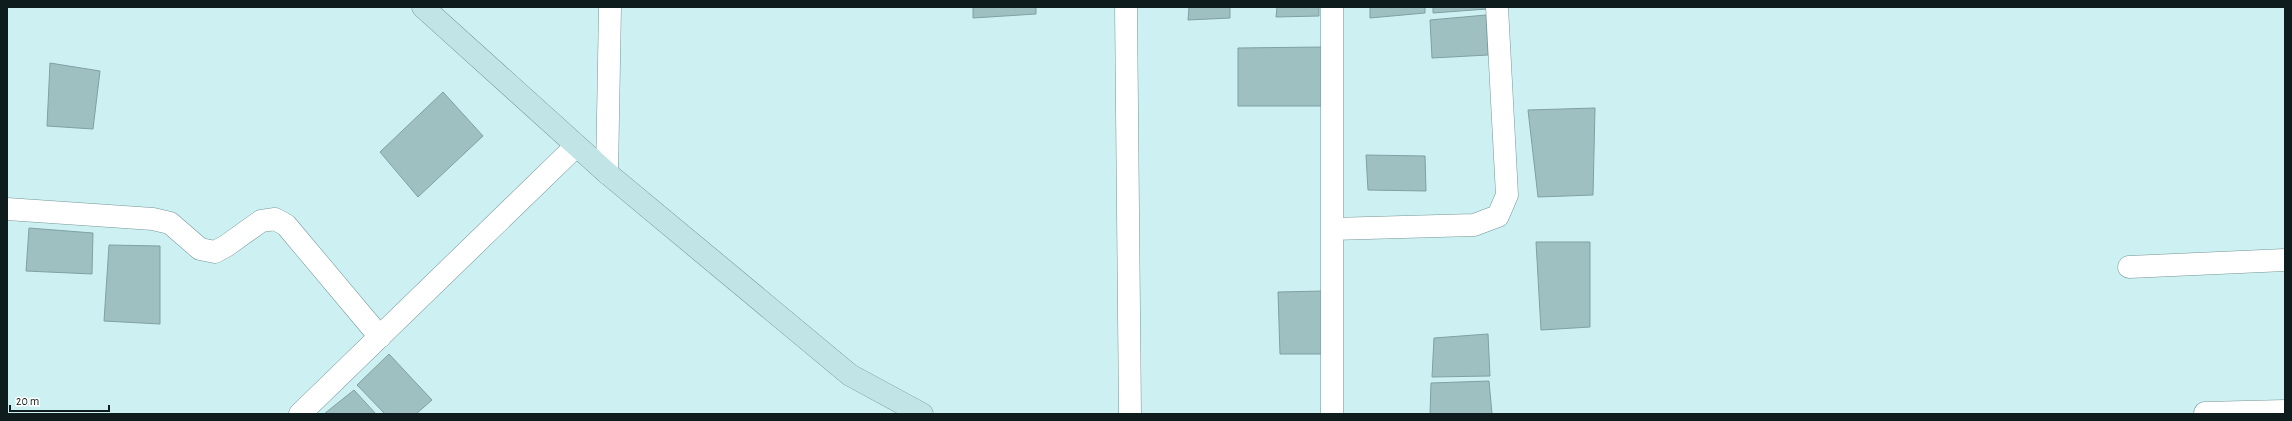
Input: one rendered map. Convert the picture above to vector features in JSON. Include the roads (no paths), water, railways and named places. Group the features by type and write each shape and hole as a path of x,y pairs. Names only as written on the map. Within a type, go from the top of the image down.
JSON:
{"street":[{"path":"422,7 607,173 850,376 922,414"},
{"path":"607,173 610,7"},
{"path":"1126,7 1130,414"},
{"path":"1332,7 1332,414"},
{"path":"1332,229 1474,224 1498,216 1507,195 1497,7"},
{"path":"300,414 576,146"},
{"path":"7,209 153,219 170,223 200,249 215,252 261,221 276,218 286,225 380,337"},
{"path":"2129,267 2285,260"},
{"path":"2205,413 2285,411"}]}
